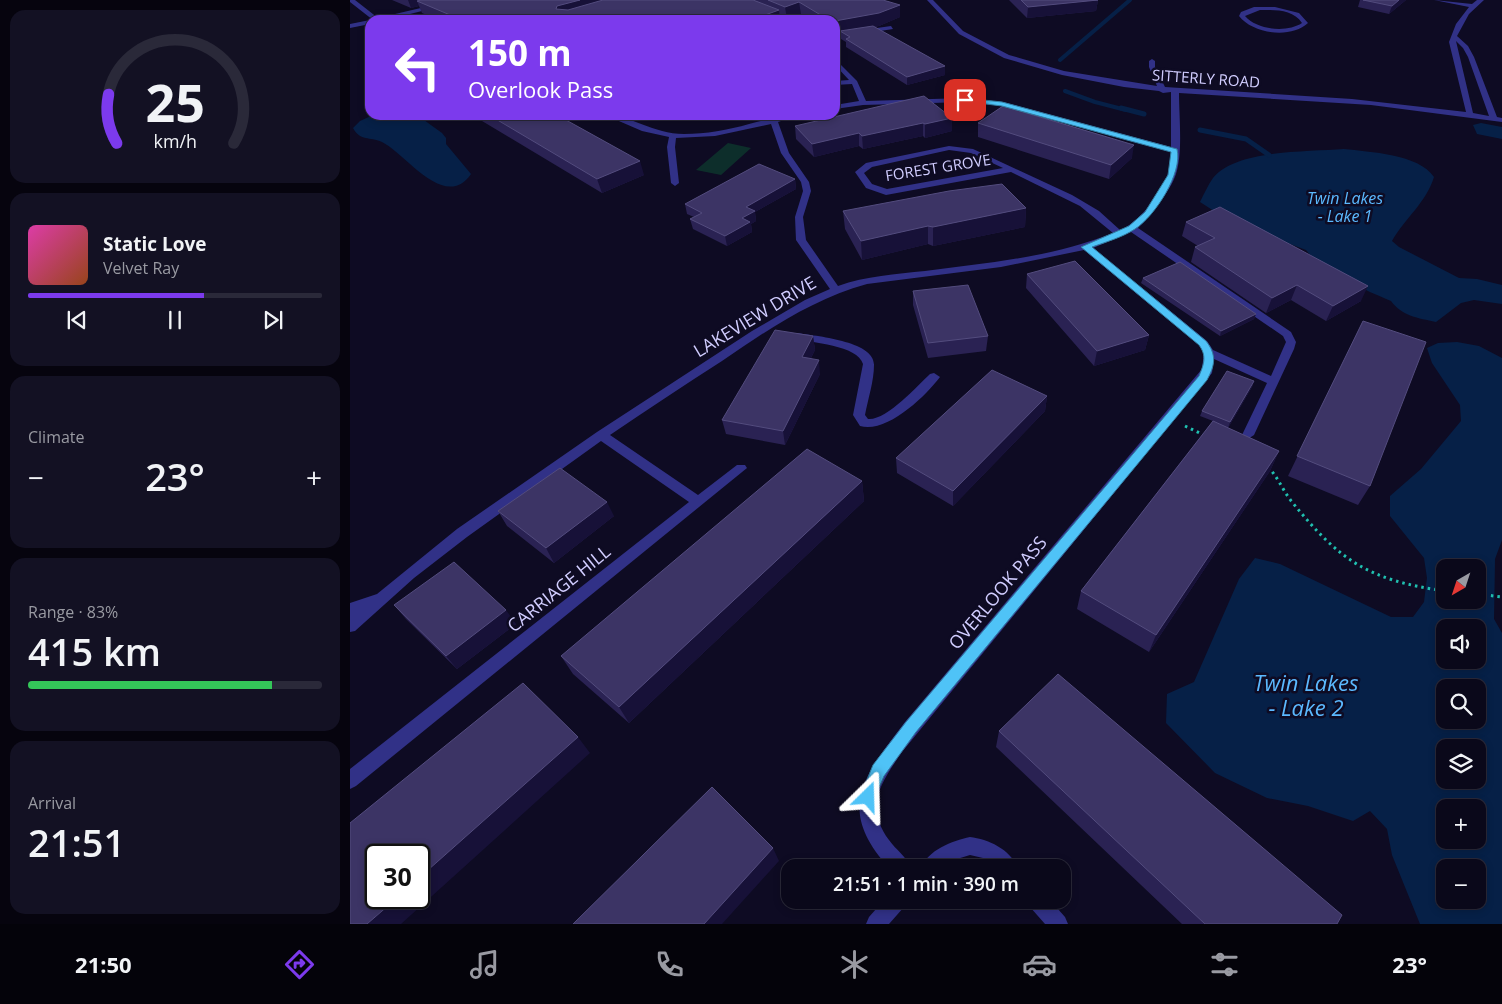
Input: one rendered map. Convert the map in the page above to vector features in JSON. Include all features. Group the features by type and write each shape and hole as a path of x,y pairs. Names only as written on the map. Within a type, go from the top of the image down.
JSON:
{"street":[{"path":"352,0 372,15"},
{"path":"399,15 463,0"},
{"path":"732,0 770,15"},
{"name":"SITTERLY ROAD","path":"930,0 939,14 958,29 985,45 1024,62 1098,81 1163,91 1353,102 1470,114 1502,120"},
{"path":"1437,0 1471,6"},
{"path":"1470,114 1453,50 1454,36 1471,6 1481,0"},
{"path":"1284,8 1299,16 1304,23 1295,29 1275,30 1255,26 1248,23 1242,16 1243,13 1254,9 1284,8"},
{"path":"350,26 365,23"},
{"path":"840,35 891,28"},
{"path":"1454,36 1466,47 1472,57 1494,118"},
{"path":"1152,61 1152,67 1163,91"},
{"path":"840,66 855,82 863,103"},
{"path":"840,83 855,82"},
{"name":"LAKEVIEW DRIVE","path":"350,626 387,593 462,533 601,435 809,302 836,290 866,281 1001,264 1086,247 1132,228 1148,213 1172,175 1175,91"},
{"path":"840,106 863,103 965,100 1002,104 1174,151"},
{"path":"621,120 650,131 672,135 714,133 774,120 785,153 805,182 807,192 799,217 801,240 836,290"},
{"path":"672,135 671,147 675,183"},
{"name":"FOREST GROVE","path":"1012,170 886,192 869,186 859,172 869,165 949,148 974,151 1083,205 1105,219 1119,234"},
{"path":"1132,228 1286,334 1291,342 1289,350 1248,435"},
{"path":"1086,247 1165,310 1203,343 1209,352 1274,381"},
{"path":"769,326 784,333 853,347 867,357 869,364 859,415 862,422 867,424 883,422 934,377"},
{"name":"OVERLOOK PASS","path":"892,859 883,850 869,823 866,810 868,797 878,770 911,727 1208,370 1209,352"},
{"path":"601,435 698,502"},
{"name":"CARRIAGE HILL","path":"350,780 741,468"},
{"path":"350,610 387,593"},
{"path":"941,859 949,852 964,845 977,846 991,852 999,859"},
{"path":"882,922 891,909"},
{"path":"1045,909 1058,924"}],"path":[{"path":"1169,418 1211,438"},
{"path":"1263,462 1271,470 1288,498 1324,540 1347,558 1370,571 1414,587 1436,590"},
{"path":"1486,595 1502,597"}],"green space":[{"path":"728,143 751,148 721,175 696,170"}],"water":[{"path":"365,119 424,120 442,133 446,138 446,144 471,174 461,184 449,187 437,183 425,176 382,142 359,135 353,128"},
{"path":"1481,123 1502,127 1502,139 1477,134 1473,125"},
{"name":"Twin Lakes - Lake 1","path":"1344,149 1380,153 1406,159 1427,169 1434,177 1426,195 1392,241 1399,247 1459,278 1477,279 1502,285 1502,304 1474,300 1461,303 1436,322 1411,316 1400,310 1391,301 1357,286 1334,273 1313,258 1306,250 1231,222 1200,202 1213,178 1224,169 1239,162 1274,154"},
{"name":"Twin Lakes - Lake 2","path":"1457,342 1479,346 1502,358 1502,540 1495,559 1494,619 1502,633 1502,924 1420,924 1392,855 1387,829 1370,811 1353,821 1308,806 1267,798 1215,773 1166,723 1167,694 1194,682 1239,579 1255,558 1280,564 1391,617 1413,617 1424,602 1427,578 1424,558 1390,516 1390,496 1421,469 1461,421 1460,405 1432,363 1427,348 1438,343"}],"building":[{"path":"580,0 557,6 556,9 568,10 603,0 753,0 779,10 765,15 450,15 417,1"},
{"path":"768,0 883,0 900,5 879,13 840,20 840,15 821,15 799,2 785,7"},
{"path":"1021,0 1098,0 1028,7"},
{"path":"1363,0 1399,0 1392,6"},
{"path":"873,26 945,66 907,77 846,39 850,37 840,31"},
{"path":"924,96 952,118 862,136 859,133 812,144 795,126 821,120 840,120 840,116"},
{"path":"1003,106 1134,145 1111,165 978,123"},
{"path":"497,120 566,120 640,161 597,179"},
{"path":"759,164 795,179 746,207 755,211 742,218 750,222 725,236 690,219 702,213 685,204"},
{"path":"1002,184 1026,208 933,227 928,226 861,241 843,211 949,191"},
{"path":"1220,207 1368,286 1333,306 1297,285 1272,298 1195,247 1215,238 1186,222"},
{"path":"1075,261 1149,335 1097,351 1027,274"},
{"path":"1180,262 1256,314 1221,331 1143,278"},
{"path":"968,285 988,336 928,343 913,291"},
{"path":"1363,321 1426,342 1370,486 1297,456"},
{"path":"775,330 813,336 802,357 819,360 783,431 722,420"},
{"path":"992,370 1047,396 953,491 896,458"},
{"path":"1227,371 1254,381 1230,422 1202,411"},
{"path":"1213,421 1279,451 1156,635 1081,591"},
{"path":"807,449 862,481 619,707 561,656"},
{"path":"560,468 607,502 546,548 498,511"},
{"path":"454,562 506,610 446,656 394,605"},
{"path":"1058,674 1342,915 1337,924 1205,924 999,731"},
{"path":"523,683 578,737 430,868 430,844 365,844 365,909 384,909 367,924 350,924 350,823"},
{"path":"712,787 773,848 704,924 573,924"}],"waterway":[{"path":"1060,60 1130,0"},
{"path":"1065,91 1095,102 1126,110"},
{"path":"1121,108 1144,114"},
{"path":"1200,130 1246,139 1269,155"}],"route":[{"path":"868,797 878,770 911,727 1204,377 1210,362 1209,352 1203,343 1086,247 1132,228 1148,213 1172,175 1174,151 1002,104 965,100"}]}
